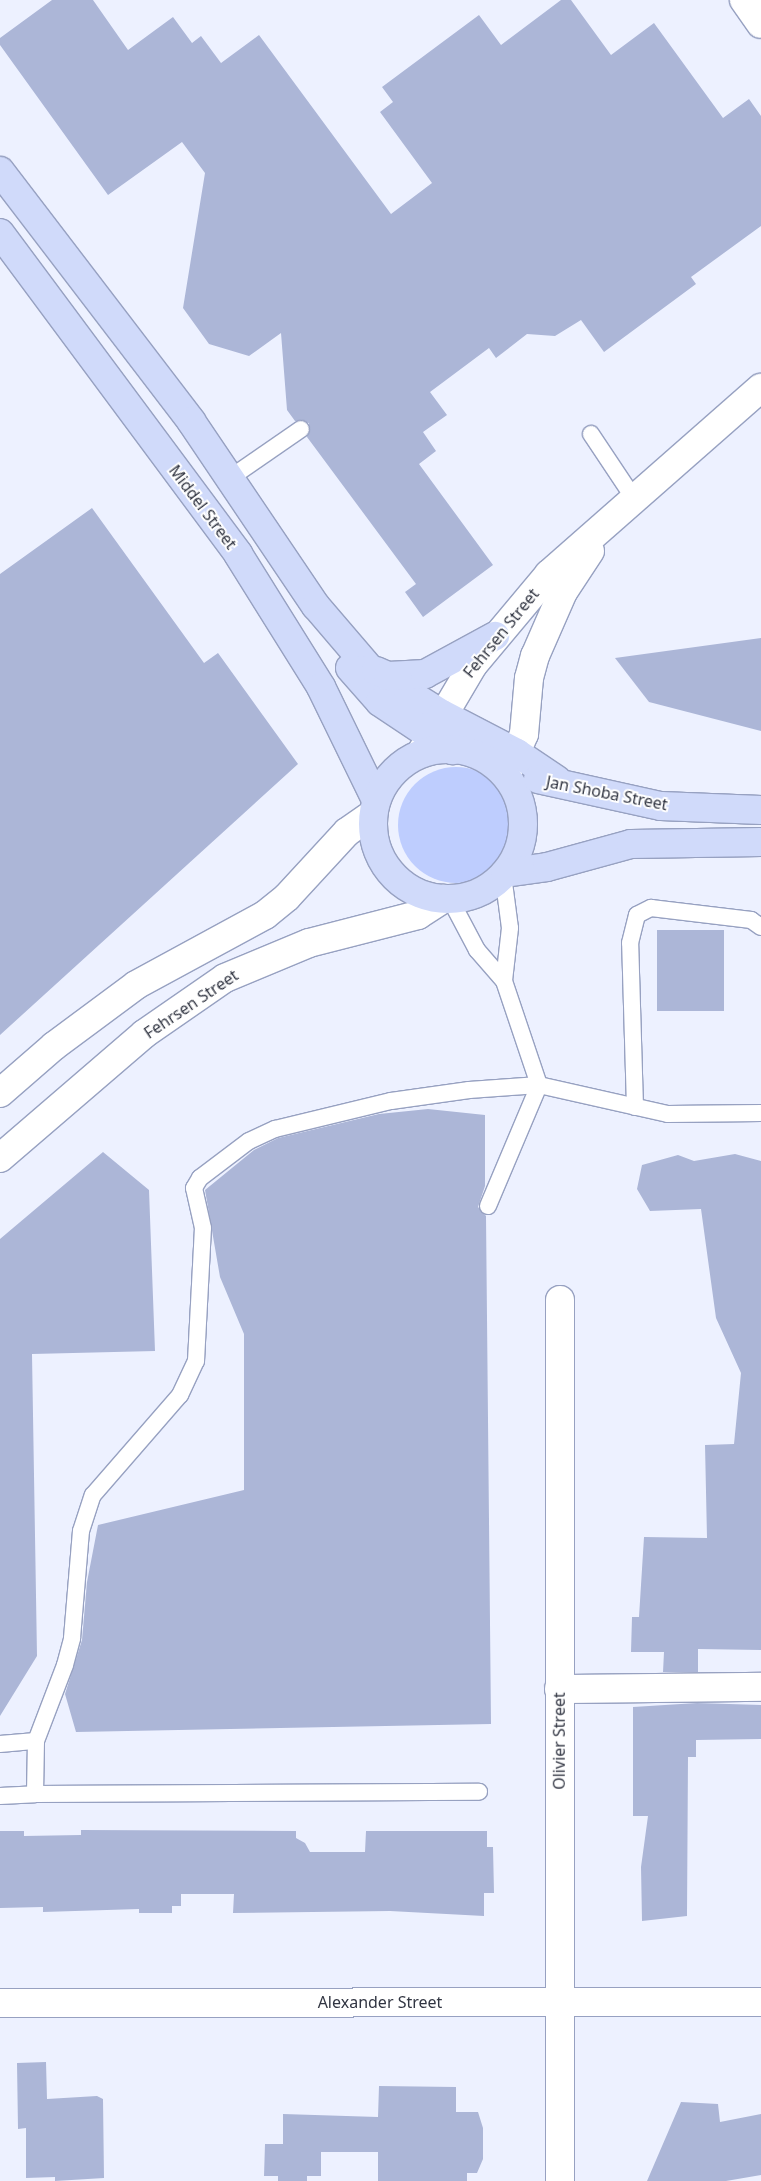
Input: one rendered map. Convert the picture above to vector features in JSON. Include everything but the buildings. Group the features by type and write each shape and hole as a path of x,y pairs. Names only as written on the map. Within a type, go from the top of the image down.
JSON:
{"main road":[{"path":"0,171 230,478 316,606 370,669 431,734 512,771"},
{"name":"Middel Street","path":"0,233 238,554 321,687 375,807"},
{"path":"316,606 326,634 380,702 431,734 452,750 482,756 512,771"},
{"path":"370,669 388,676 425,674 495,636"},
{"path":"431,734 386,780 375,807 375,841 390,871 404,885 447,899 476,894 504,874 517,853 523,830 522,815 512,771"},
{"name":"Jan Shoba Street","path":"512,771 536,779 557,780 661,806 761,810"},
{"path":"504,874 547,868 580,855 631,844 761,842"}],"street":[{"path":"744,0 761,24"},
{"name":"Fehrsen Street","path":"431,734 495,636 549,574 603,530 760,390"},
{"name":"Fehrsen Street","path":"512,771 535,656 563,592 603,530"},
{"path":"0,1093 54,1046 136,985 265,915 287,897 347,832 375,807"},
{"name":"Fehrsen Street","path":"6,1148 144,1034 225,978 309,943 418,915 447,899"},
{"name":"Olivier Street","path":"560,1300 560,2181"},
{"path":"559,1690 761,1687"},
{"name":"Alexander Street","path":"0,2003 761,2002"}],"lane":[{"path":"230,478 301,429"},
{"path":"591,434 636,500"},
{"path":"504,874 510,928 504,981"},
{"path":"447,899 477,950 504,981 539,1085 488,1206"},
{"path":"635,1107 630,943 636,915 651,908 751,920 761,927"},
{"path":"35,1794 36,1741 72,1638 85,1512 93,1495 125,1454 180,1395 196,1361 203,1228 196,1183 249,1141 275,1129 331,1113 444,1093 539,1085 668,1114 761,1114"},
{"path":"0,1744 36,1741"},
{"path":"0,1796 35,1794 479,1792"}],"shaded area":[{"path":"456,767 478,771 497,784 510,803 514,825 510,847 497,866 478,879 456,883 434,879 415,866 402,847 398,825 402,803 415,784 434,771"}]}
